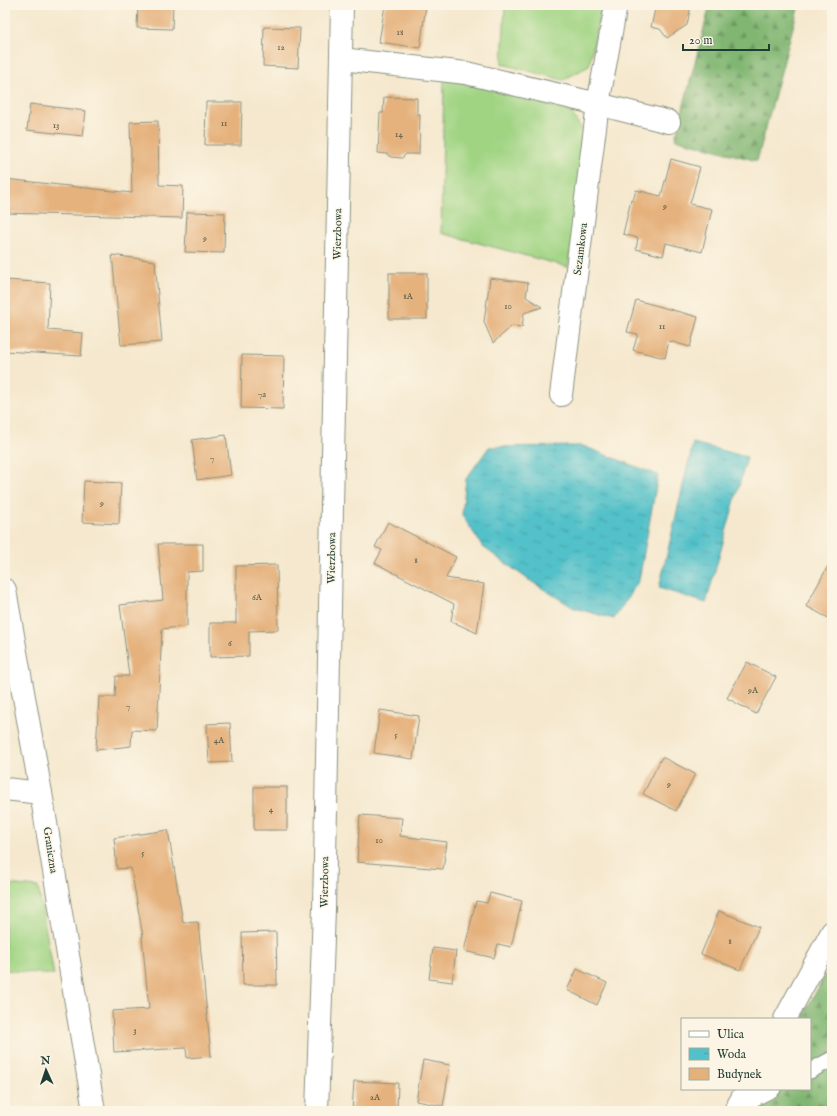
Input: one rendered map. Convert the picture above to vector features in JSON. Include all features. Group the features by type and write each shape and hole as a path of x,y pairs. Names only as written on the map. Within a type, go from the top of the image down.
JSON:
{"street":[{"name":"Wierzbowa","path":"318,1111 324,909 342,5"},
{"name":"Sezamkowa","path":"562,395 598,104 616,5"},
{"path":"341,59 466,73 669,122"},
{"name":"Graniczna","path":"6,603 41,793 94,1111"},
{"path":"5,789 41,793"},
{"path":"786,1018 832,932"}],"lane":[{"path":"811,1070 832,1060"},
{"path":"740,1102 770,1090"}],"green space":[{"path":"505,5 602,5 589,66 563,80 502,64"},
{"path":"710,5 799,5 757,161 675,139"},
{"path":"444,77 571,112 586,136 568,267 441,233"},
{"path":"5,884 38,887 54,975 5,970"},
{"path":"832,963 832,1111 749,1111 761,1090 811,1090 811,1018 802,1018"}],"water":[{"path":"693,443 747,457 706,603 659,588"},
{"path":"583,446 658,475 639,580 614,619 574,608 529,580 483,547 462,515 466,479 489,447"}],"building":[{"path":"138,5 173,5 172,29 137,28"},
{"path":"385,5 426,5 420,48 379,42"},
{"path":"656,5 691,5 687,25 667,38 660,29 651,27"},
{"path":"264,27 300,28 298,68 263,66"},
{"path":"384,97 417,98 417,114 420,114 419,154 406,154 402,158 391,157 387,154 378,153 380,113 383,113"},
{"path":"206,102 242,102 241,145 205,145"},
{"path":"30,104 86,111 83,136 27,130"},
{"path":"158,121 159,185 183,186 182,218 5,213 5,179 132,193 130,122"},
{"path":"671,159 700,167 690,204 712,209 702,252 666,243 663,256 636,249 638,238 623,234 631,200 633,201 636,190 661,196"},
{"path":"187,212 225,213 224,253 185,252"},
{"path":"112,255 155,261 162,342 121,345"},
{"path":"389,273 427,273 427,319 389,319"},
{"path":"490,278 528,283 526,297 542,307 524,313 522,327 512,326 493,343 484,322"},
{"path":"5,280 50,283 48,330 83,333 81,356 5,351"},
{"path":"636,300 698,317 690,347 669,341 665,358 633,350 638,334 627,332"},
{"path":"242,355 284,356 283,409 241,408"},
{"path":"226,435 231,475 197,480 192,440"},
{"path":"84,481 121,483 119,524 82,522"},
{"path":"388,522 456,557 446,578 484,584 477,633 451,621 454,604 375,563 382,550 375,547"},
{"path":"158,544 203,544 203,571 187,572 187,626 162,629 157,731 132,730 131,746 96,750 99,697 115,697 116,676 129,676 120,605 163,600"},
{"path":"832,559 832,620 806,606"},
{"path":"277,565 278,630 249,631 249,656 210,657 210,623 236,623 236,566"},
{"path":"747,662 776,677 756,714 727,698"},
{"path":"380,710 419,716 413,759 374,753"},
{"path":"230,723 232,762 209,763 207,724"},
{"path":"662,757 695,774 676,811 643,794"},
{"path":"254,787 287,787 287,830 254,830"},
{"path":"360,815 402,818 400,836 447,842 443,869 357,862"},
{"path":"168,830 183,923 198,922 211,1056 187,1058 186,1048 114,1052 112,1011 149,1009 143,937 131,868 117,869 114,838"},
{"path":"490,893 522,901 511,947 498,944 494,958 464,951 476,901 487,903"},
{"path":"719,911 759,927 740,970 701,954"},
{"path":"276,932 277,985 243,985 242,933"},
{"path":"433,948 456,951 452,982 429,979"},
{"path":"577,969 607,983 597,1005 567,990"},
{"path":"423,1060 450,1065 443,1106 416,1101"},
{"path":"354,1081 398,1083 397,1111 352,1111"}]}
